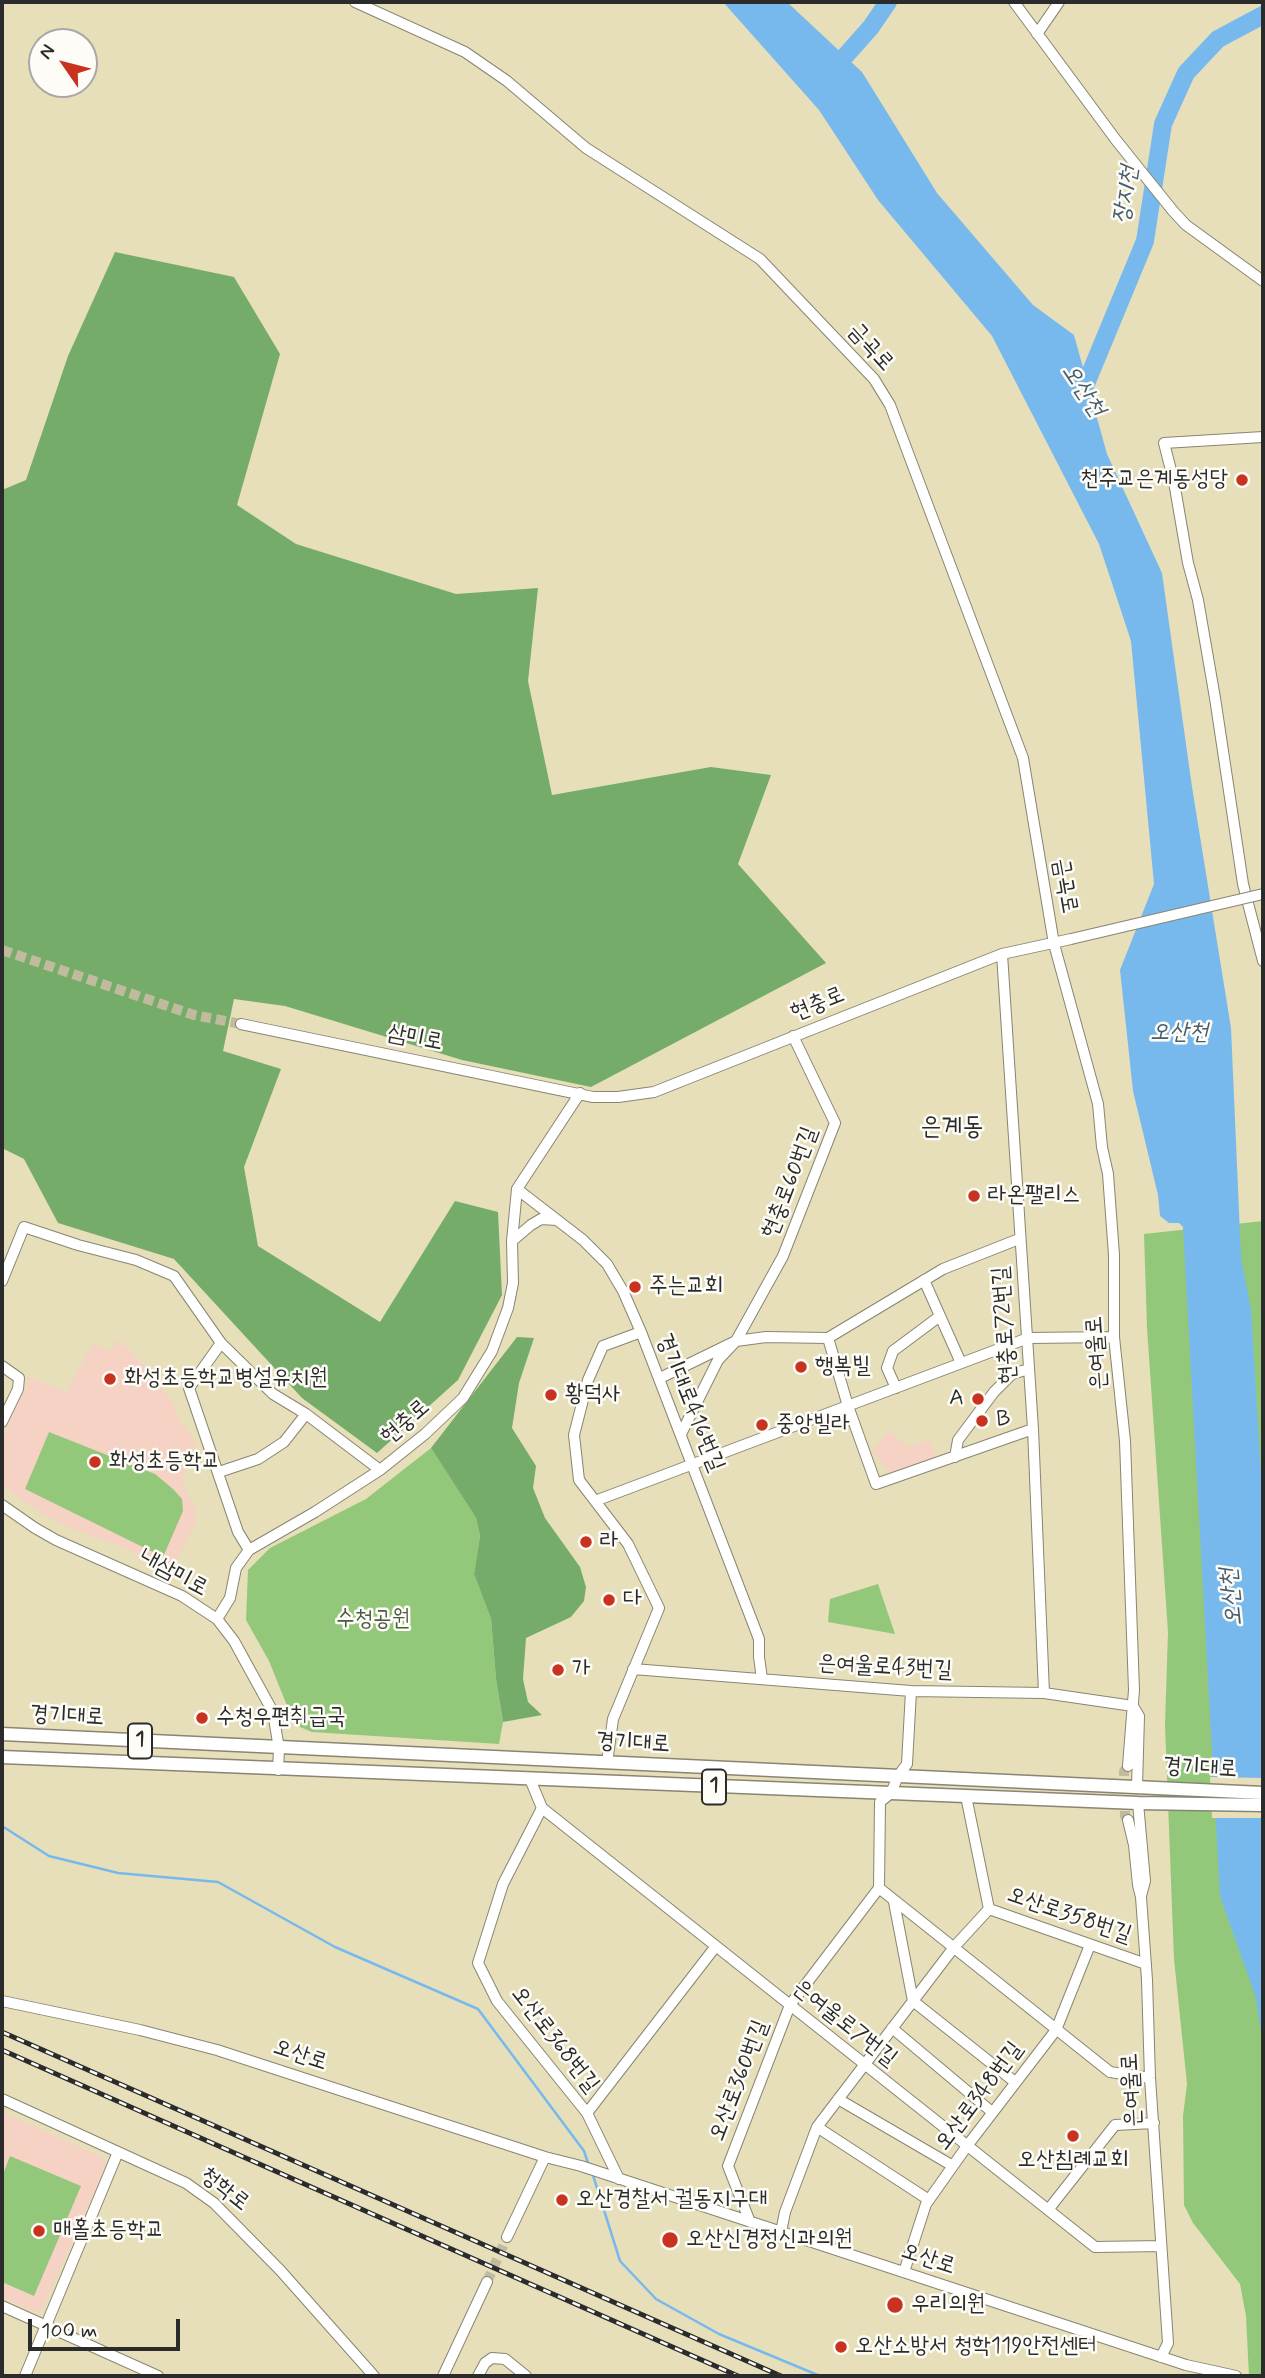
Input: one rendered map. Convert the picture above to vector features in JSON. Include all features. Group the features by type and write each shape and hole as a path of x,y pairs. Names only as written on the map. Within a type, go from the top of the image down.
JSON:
{"main road":[{"name":"경기대로","path":"2,1734 1263,1793"},
{"name":"경기대로","path":"2,1757 1144,1803 1263,1805"}],"street":[{"name":"금곡로","path":"355,2 465,52 507,80 586,148 760,258 874,379 890,405 1023,758 1054,944"},
{"path":"1014,2 1116,140 1173,211 1186,225 1263,281"},
{"path":"1037,34 1059,2"},
{"path":"1263,437 1164,443 1200,612 1243,884 1263,961"},
{"name":"현충로","path":"580,1093 593,1097 618,1097 654,1092 1002,954 1263,894"},
{"name":"은여울로","path":"1054,944 1098,1104 1102,1147 1108,1174 1113,1241 1114,1337 1125,1441 1133,1706 1128,1766"},
{"name":"현충로72번길","path":"1002,954 1019,1238 1030,1369 1044,1693"},
{"name":"삼미로","path":"241,1024 580,1093"},
{"name":"현충로60번길","path":"681,1434 718,1360 736,1341 783,1256 835,1123 793,1036"},
{"path":"580,1093 517,1189 583,1240 607,1264 623,1291 641,1332"},
{"name":"현충로","path":"249,1550 315,1513 380,1470 425,1434 463,1398 492,1351 508,1308 513,1283 517,1189"},
{"path":"513,1241 541,1219 558,1220"},
{"path":"3,1274 24,1227 136,1260 174,1276 220,1343 273,1394 306,1414 380,1470"},
{"path":"660,1378 736,1341 766,1337 828,1338 943,1269 1019,1238"},
{"path":"924,1280 961,1363"},
{"path":"896,1388 887,1368 894,1351 940,1316"},
{"name":"경기대로416번길","path":"607,1763 612,1719 659,1608 628,1544 579,1479 574,1435 587,1380 603,1346 641,1332 759,1639 758,1657 762,1679"},
{"path":"595,1501 1028,1338 1114,1337"},
{"path":"828,1338 876,1485 1033,1429"},
{"path":"217,1619 230,1598 236,1568 249,1550 238,1532 189,1388 220,1343"},
{"path":"2,1366 19,1378 18,1389 2,1422"},
{"path":"956,1457 958,1440 994,1392 1012,1374 1030,1369"},
{"path":"219,1472 258,1459 284,1442 306,1414"},
{"name":"내삼미로","path":"2,1505 56,1540 182,1596 217,1619 234,1641 273,1712 279,1749 278,1770"},
{"name":"은여울로43번길","path":"633,1669 911,1691 1044,1693 1133,1706"},
{"path":"911,1691 907,1764 891,1793 880,1802 879,1888 1111,2072 1150,2078"},
{"path":"1133,1706 1139,1716 1143,1788"},
{"name":"은여울로7번길","path":"530,1779 542,1808 1095,2247 1161,2246"},
{"path":"966,1796 989,1909"},
{"path":"1141,1897 1146,1881 1144,1803"},
{"name":"오산로368번길","path":"542,1808 503,1884 478,1963 497,2001 587,2113 620,2179"},
{"name":"은여울로","path":"1128,1820 1141,1897 1146,1964 1150,2078 1168,2343 1161,2357"},
{"name":"오산로360번길","path":"750,2222 727,2166 790,2005 879,1888"},
{"path":"894,1901 913,2001 1015,2082"},
{"name":"오산로358번길","path":"780,2232 817,2127 954,1946 989,1909 1146,1964"},
{"name":"오산로348번길","path":"904,2272 929,2200 1056,2029 1090,1945"},
{"path":"587,2113 716,1946"},
{"name":"오산로","path":"2,2001 140,2030 217,2050 1186,2365 1236,2376"},
{"path":"892,2028 992,2112"},
{"name":"청학로","path":"2,2099 186,2183 214,2203 280,2270 374,2376"},
{"path":"838,2099 953,2166"},
{"path":"1048,2210 1115,2124 1154,2123"},
{"path":"817,2127 929,2200"},
{"path":"25,2376 118,2152"},
{"path":"507,2236 545,2157"},
{"path":"443,2376 487,2282"},
{"path":"2,2306 158,2376"},
{"path":"478,2376 485,2362 492,2358 505,2359 526,2376"}],"shaded area":[{"name":"화성초등학교","path":"116,1340 132,1351 136,1360 161,1374 158,1383 196,1443 181,1481 196,1510 196,1522 171,1572 127,1549 60,1524 24,1502 2,1484 2,1440 29,1377 66,1392 93,1344 111,1351"},
{"path":"889,1431 908,1447 930,1440 937,1460 893,1477 872,1451"},
{"name":"매홀초등학교","path":"2,2112 104,2158 106,2165 44,2306 36,2312 2,2298"}],"green space":[{"path":"115,252 234,277 280,354 237,505 296,544 456,594 538,588 528,681 552,795 711,767 771,775 738,864 826,963 591,1087 462,1060 285,1006 234,999 223,1051 281,1069 244,1167 258,1246 380,1322 455,1201 498,1212 502,1295 458,1380 377,1453 302,1398 174,1259 58,1223 24,1159 2,1148 2,490 26,480 68,356"},
{"path":"1263,1221 1263,2376 1249,2376 1246,2316 1240,2284 1193,2223 1184,2205 1183,2116 1187,2084 1174,1959 1165,1725 1168,1632 1147,1328 1144,1234"},
{"path":"517,1337 534,1338 519,1383 512,1428 536,1466 533,1488 545,1518 580,1567 586,1587 584,1601 571,1617 526,1638 523,1679 528,1702 542,1715 503,1722 491,1619 474,1574 480,1536 476,1518 431,1448"},
{"path":"49,1432 155,1474 173,1489 182,1499 183,1511 163,1557 25,1489"},
{"name":"수청공원","path":"431,1448 476,1518 480,1536 474,1574 491,1619 503,1722 499,1744 312,1732 300,1727 292,1718 269,1661 246,1620 248,1570 270,1548 366,1499"},
{"path":"878,1584 895,1634 828,1622 830,1599"},
{"path":"10,2156 81,2186 34,2296 2,2282 2,2177"}],"water":[{"name":"오산천","path":"723,2 787,2 862,72 937,193 1033,305 1074,335 1107,454 1162,573 1192,787 1231,1028 1241,1257 1251,1310 1263,1507 1263,2047 1256,1998 1220,1896 1183,1227 1179,1223 1169,1223 1160,1216 1158,1195 1133,1091 1120,970 1154,884 1131,641 1099,544 992,336 878,200 819,110"}],"pier":[{"path":"1210,1777 1263,1778 1263,1818 1212,1818"}],"waterway":[{"path":"831,72 871,27 888,2"},
{"name":"장지천","path":"1078,403 1145,241 1163,124 1186,73 1218,39 1263,15"},
{"path":"2,1826 49,1856 118,1873 218,1882 335,1947 478,2009 584,2151 589,2166"},
{"path":"592,2172 620,2261 656,2299 719,2334 820,2376"}],"tunnel":[{"path":"2,950 194,1015 241,1024"},
{"path":"1128,1766 1124,1771 1125,1816 1128,1820"},
{"path":"487,2282 507,2237"}],"railway":[{"path":"2,2032 781,2376"},
{"path":"2,2050 738,2376"}],"place":[{"name":"천주교은계동성당","path":"1242,480"},
{"name":"라온팰리스","path":"974,1196"},
{"name":"주는교회","path":"635,1287"},
{"name":"행복빌","path":"801,1367"},
{"name":"화성초등학교병설유치원","path":"110,1379"},
{"name":"황덕사","path":"551,1395"},
{"name":"A","path":"978,1399"},
{"name":"B","path":"982,1421"},
{"name":"중앙빌라","path":"762,1425"},
{"name":"화성초등학교","path":"95,1462"},
{"name":"라","path":"586,1542"},
{"name":"다","path":"609,1600"},
{"name":"가","path":"558,1670"},
{"name":"수청우편취급국","path":"202,1718"},
{"name":"오산침례교회","path":"1073,2136"},
{"name":"오산경찰서 궐동지구대","path":"562,2200"},
{"name":"매홀초등학교","path":"39,2231"},
{"name":"오산신경정신과의원","path":"670,2240"},
{"name":"우리의원","path":"895,2305"},
{"name":"오산소방서 청학119안전센터","path":"841,2347"}],"district":[{"name":"은계동","path":"952,1129"}]}
